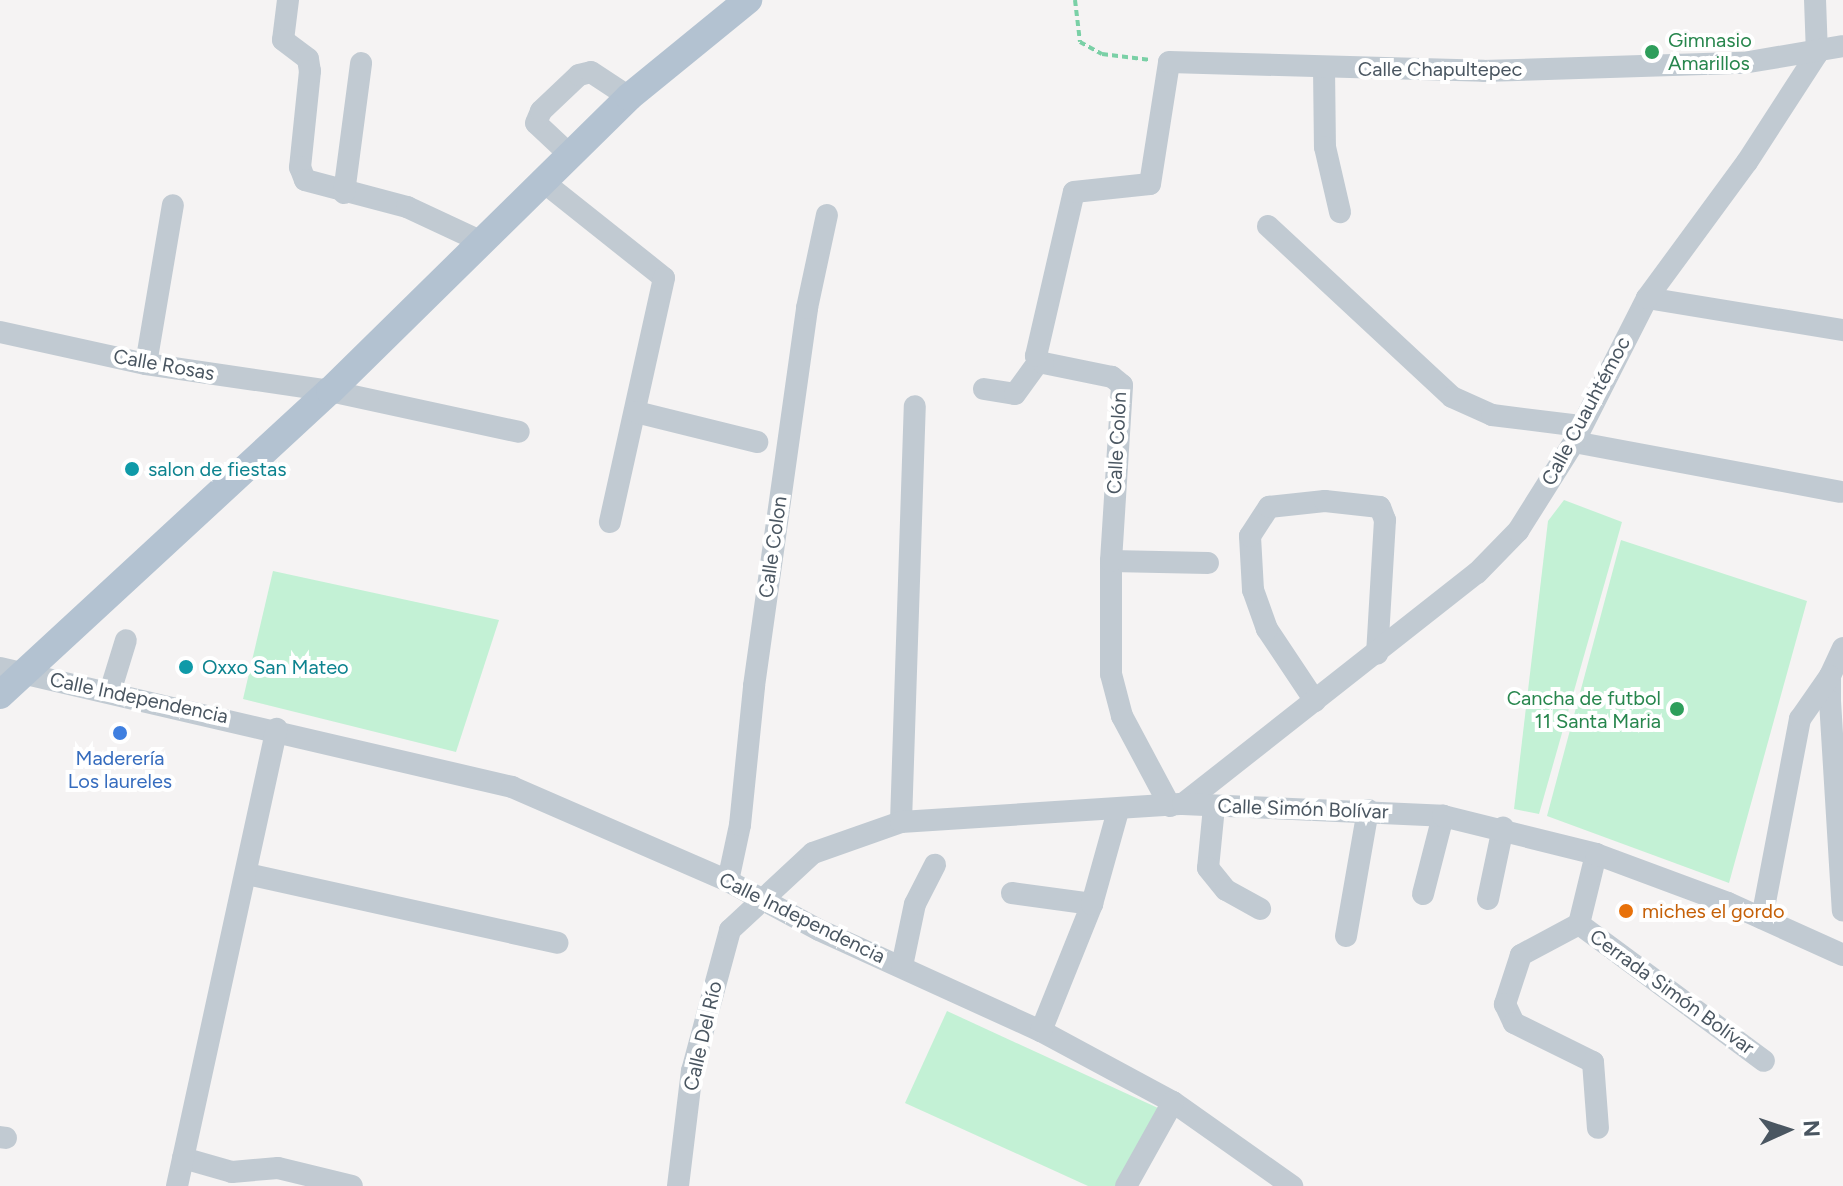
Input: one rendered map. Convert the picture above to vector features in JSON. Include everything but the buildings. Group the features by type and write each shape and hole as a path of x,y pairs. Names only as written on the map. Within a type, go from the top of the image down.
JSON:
{"main road":[{"path":"0,695 10,670 330,391 541,180 629,97 748,0"}],"street":[{"path":"288,0 283,40 308,59 310,71 300,167 305,180 344,193 407,207 480,241"},
{"path":"1815,0 1817,54"},
{"name":"Calle Chapultepec","path":"1169,62 1498,70 1743,63 1817,54 1843,46"},
{"name":"Calle Cuauhtémoc","path":"1176,805 1377,654 1477,573 1518,531 1577,434 1647,298 1747,162 1817,54"},
{"path":"984,389 1015,394 1039,361 1036,356 1074,192 1150,184 1169,62"},
{"path":"344,193 361,63"},
{"path":"1324,68 1325,147 1340,212"},
{"path":"569,154 536,123 541,111 579,75 591,72 629,97"},
{"path":"541,180 664,278 610,522"},
{"path":"146,364 173,205"},
{"name":"Calle Colon","path":"728,881 740,825 754,686 807,308 827,215"},
{"path":"1268,226 1452,397 1492,415 1840,492"},
{"path":"1647,298 1843,330"},
{"name":"Calle Rosas","path":"0,332 146,364 330,391 519,432"},
{"name":"Calle Colón","path":"1039,361 1112,377 1122,385 1111,561 1111,674 1122,716 1176,805"},
{"path":"901,822 915,406"},
{"path":"636,412 757,442"},
{"path":"1315,701 1267,629 1253,590 1250,536 1269,507 1325,501 1380,507 1385,520 1377,654"},
{"path":"1111,561 1208,563"},
{"path":"110,692 126,640"},
{"path":"1762,918 1800,719 1830,676 1843,648"},
{"name":"Calle Independencia","path":"10,670 277,729 512,787 728,881 760,899 1041,1031 1173,1102 1292,1186"},
{"path":"1830,676 1843,911"},
{"path":"177,1186 277,729"},
{"name":"Calle Simón Bolívar","path":"760,899 813,853 901,822 1118,811 1176,805 1368,810 1443,816 1503,828 1596,854 1762,918 1843,955"},
{"path":"1214,807 1208,868 1226,890 1260,909"},
{"path":"1346,936 1368,810"},
{"path":"1041,1031 1092,904 1118,811"},
{"path":"1423,894 1443,816"},
{"path":"1488,899 1503,828"},
{"name":"Cerrada Simón Bolívar","path":"1596,854 1579,924 1521,955 1505,1004 1514,1023 1593,1062 1598,1128"},
{"path":"902,966 915,904 935,865"},
{"path":"247,874 557,943"},
{"path":"1012,893 1092,904"},
{"name":"Calle Del Río","path":"678,1186 692,1071 722,955 730,930 760,899"},
{"name":"Cerrada Simón Bolívar","path":"1579,924 1764,1061"},
{"path":"1126,1186 1173,1102"},
{"path":"183,1158 232,1172 278,1168 352,1186"}],"path":[{"path":"1075,1 1076,36 1088,47 1117,57 1169,62"}],"green space":[{"path":"1564,500 1622,522 1539,814 1514,809 1548,521"},
{"name":"Cancha de futbol 11 Santa Maria","path":"1621,540 1807,601 1729,883 1547,816"},
{"path":"273,571 499,620 456,752 243,699"},
{"path":"947,1011 1158,1108 1123,1186 1088,1186 905,1103"}],"place":[{"name":"Gimnasio Amarillos","path":"1652,52"},
{"name":"salon de fiestas","path":"132,469"},
{"name":"Oxxo San Mateo","path":"186,667"},
{"name":"Cancha de futbol 11 Santa Maria","path":"1677,709"},
{"name":"Maderería Los laureles","path":"120,733"},
{"name":"miches el gordo","path":"1626,911"}]}
